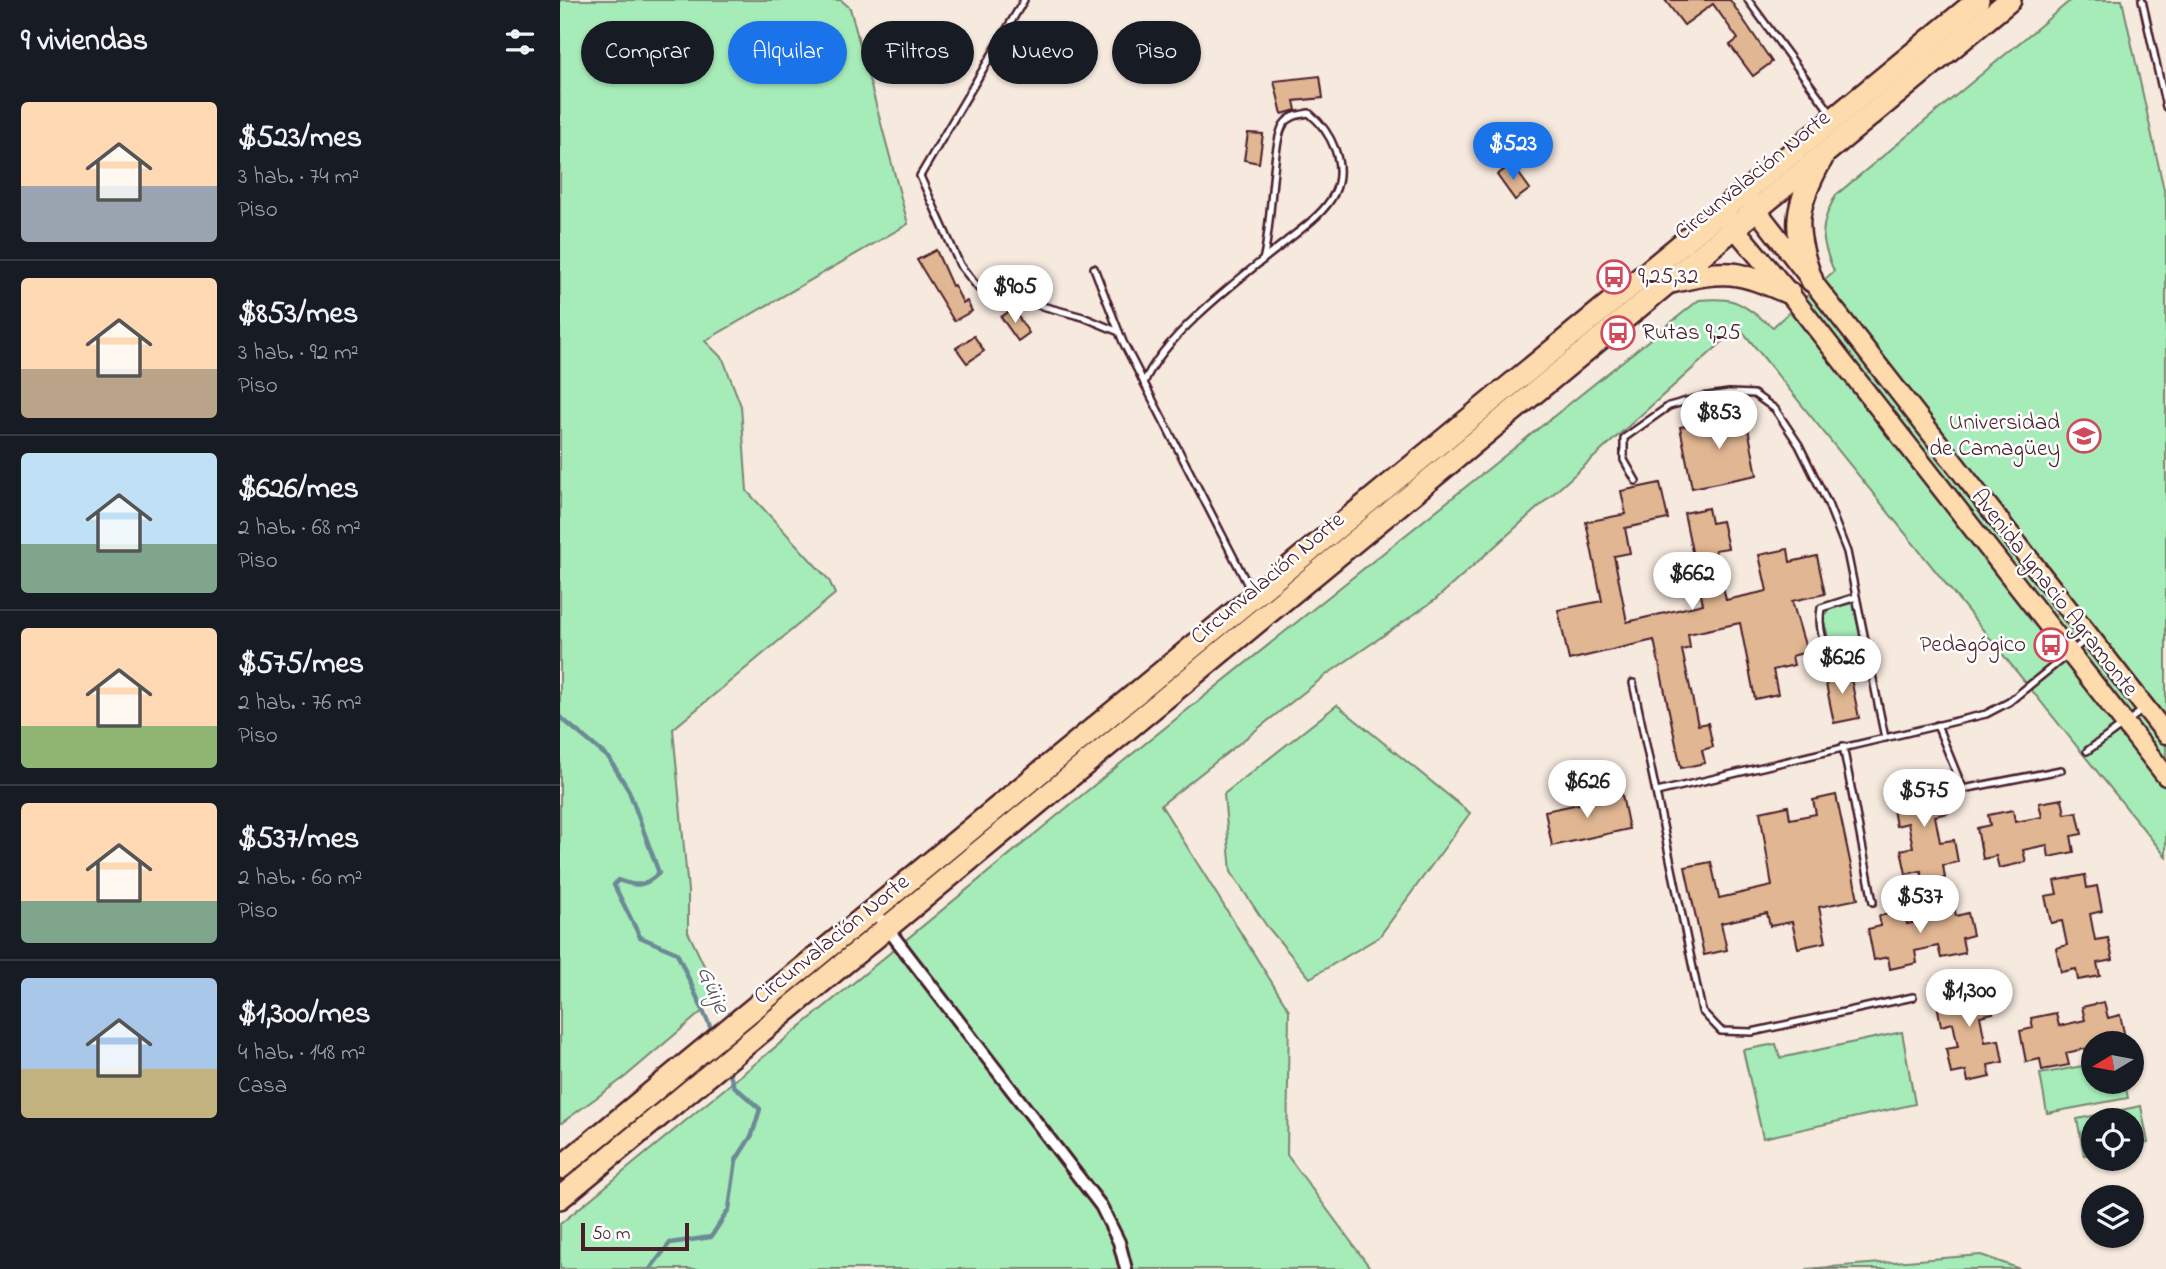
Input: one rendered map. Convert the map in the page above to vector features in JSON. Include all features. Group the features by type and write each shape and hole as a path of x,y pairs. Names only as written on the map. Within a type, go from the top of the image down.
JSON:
{"highway":[{"name":"Circunvalación Norte","path":"1750,200 1835,118 1978,0"},
{"name":"Circunvalación Norte","path":"560,1168 1253,596 1750,200 1826,150 2010,0"},
{"path":"1812,281 1799,247 1798,208 1826,150"},
{"name":"Circunvalación Norte","path":"560,1198 1665,283 1726,219"},
{"path":"1665,283 1713,272 1747,274 1789,293"}],"main road":[{"name":"Avenida Ignacio Agramonte","path":"1750,200 2166,734"},
{"name":"Avenida Ignacio Agramonte","path":"1726,219 1789,293 2166,776"}],"street":[{"path":"874,911 1101,1206 1119,1242 1126,1269"}],"lane":[{"path":"1024,0 920,176 960,265 979,289 1083,317 1119,332"},
{"path":"1748,0 1835,118"},
{"path":"2142,0 2166,107"},
{"path":"1144,383 1161,353 1311,220 1334,194 1337,178 1336,148 1324,125 1309,113 1293,116 1283,125 1277,141 1270,237 1263,260"},
{"path":"1094,268 1119,332 1253,596"},
{"path":"1636,481 1624,460 1624,438 1669,406 1729,393 1754,394 1774,410 1799,445 1828,503 1847,552 1885,738"},
{"path":"1856,597 1821,608 1825,646 1837,659 1868,654"},
{"path":"1657,792 1986,714 2009,702 2090,637"},
{"path":"1633,683 1702,1011 1721,1031 1752,1032 1913,997"},
{"path":"2087,751 2146,708"},
{"path":"1937,725 1963,789 2061,770"},
{"path":"1843,746 1873,902"}],"green space":[{"path":"560,0 841,0 850,8 861,49 861,84 870,84 908,224 705,341 723,359 741,406 747,491 829,580 835,594 673,729 688,891 688,932 719,997 625,1077 560,1124"},
{"path":"2071,0 2122,0 2166,199 2166,857 1739,327 1435,600 1326,675 1161,805 1289,1010 1287,1155 1371,1269 560,1269 560,1224 1126,759 1699,300 1732,301 1773,327 1834,271 1823,232 1836,195"},
{"path":"1853,603 1863,650 1838,655 1829,645 1824,616 1831,608"},
{"path":"1337,705 1470,813 1379,937 1310,978 1266,925 1231,872 1224,794"},
{"path":"1902,1032 1915,1104 1763,1138 1743,1050 1776,1044 1780,1058"},
{"path":"2081,1066 2081,1094 2127,1094 2128,1098 2047,1113 2040,1074"},
{"path":"2081,1118 2081,1140 2077,1119"},
{"path":"2144,1122 2148,1143 2144,1144"},
{"path":"1981,1255 2020,1269 1806,1269"}],"building":[{"path":"1665,0 1730,0 1772,62 1753,76 1730,45 1738,39 1713,4 1684,25"},
{"path":"1320,76 1323,98 1294,101 1296,110 1282,114 1274,81"},
{"path":"1248,133 1263,134 1259,163 1244,160"},
{"path":"1512,164 1530,189 1515,200 1497,175"},
{"path":"936,250 952,286 954,285 963,303 967,301 972,311 954,321 917,260"},
{"path":"1013,309 1029,333 1018,341 1001,317"},
{"path":"974,336 984,351 967,363 956,348"},
{"path":"1745,413 1757,475 1692,488 1680,427"},
{"path":"1660,483 1668,519 1625,528 1630,553 1614,556 1627,622 1703,604 1684,513 1708,508 1711,523 1722,521 1728,548 1715,550 1726,600 1767,591 1759,555 1788,549 1790,562 1817,556 1825,594 1792,601 1807,652 1792,656 1794,665 1773,670 1778,694 1755,699 1740,623 1688,634 1690,648 1682,650 1698,725 1708,723 1713,747 1702,750 1705,763 1681,768 1654,640 1569,660 1558,610 1602,601 1586,522 1626,514 1621,491"},
{"path":"1849,669 1859,718 1834,723 1824,674"},
{"path":"1930,777 1933,790 1943,788 1948,813 1935,816 1940,842 1954,840 1958,862 1943,865 1945,878 1924,882 1921,871 1906,874 1901,850 1913,847 1908,823 1896,826 1891,798 1902,796 1899,783"},
{"path":"1622,795 1629,829 1552,846 1545,811"},
{"path":"1836,795 1858,899 1819,907 1826,942 1798,948 1792,922 1770,926 1767,913 1721,923 1727,950 1704,955 1685,867 1711,862 1719,898 1772,886 1760,812 1788,806 1790,819 1816,814 1813,800"},
{"path":"2062,799 2065,814 2077,812 2082,834 2071,836 2074,852 2049,857 2047,845 2023,850 2026,862 1999,868 1996,856 1983,859 1977,828 1990,825 1988,815 2013,810 2015,822 2042,817 2039,803"},
{"path":"2085,875 2087,888 2097,886 2102,911 2090,914 2095,940 2108,938 2113,960 2097,963 2100,976 2078,980 2076,969 2061,972 2056,948 2067,945 2062,921 2051,923 2045,896 2057,894 2054,881"},
{"path":"1953,901 1956,916 1968,913 1973,935 1962,938 1965,953 1941,958 1938,946 1915,951 1917,963 1890,969 1888,957 1874,960 1868,929 1881,926 1879,916 1904,911 1907,924 1933,919 1931,905"},
{"path":"1975,976 1978,990 1988,988 1993,1013 1980,1016 1985,1042 1999,1040 2003,1062 1988,1065 1990,1077 1968,1082 1966,1071 1951,1074 1946,1049 1958,1047 1953,1023 1941,1026 1936,998 1947,996 1945,983"},
{"path":"2104,1002 2108,1018 2120,1015 2124,1031 2081,1031 2081,1050 2066,1053 2069,1065 2042,1070 2040,1059 2026,1062 2020,1031 2033,1028 2031,1018 2056,1013 2059,1026 2085,1020 2082,1007"}],"waterway":[{"name":"Güije","path":"560,717 609,758 629,791 659,873 644,883 635,885 618,880 614,885 640,937 677,953 713,1033"},
{"name":"Güije","path":"650,1269 670,1243 711,1237 729,1209 736,1160 752,1135 760,1109 734,1086 727,1067"}],"place":[{"name":"9,25,32","path":"1614,277"},
{"name":"Rutas 9,25","path":"1618,333"},
{"name":"Universidad de Camagüey","path":"2084,436"},
{"name":"Pedagógico","path":"2051,645"}]}
